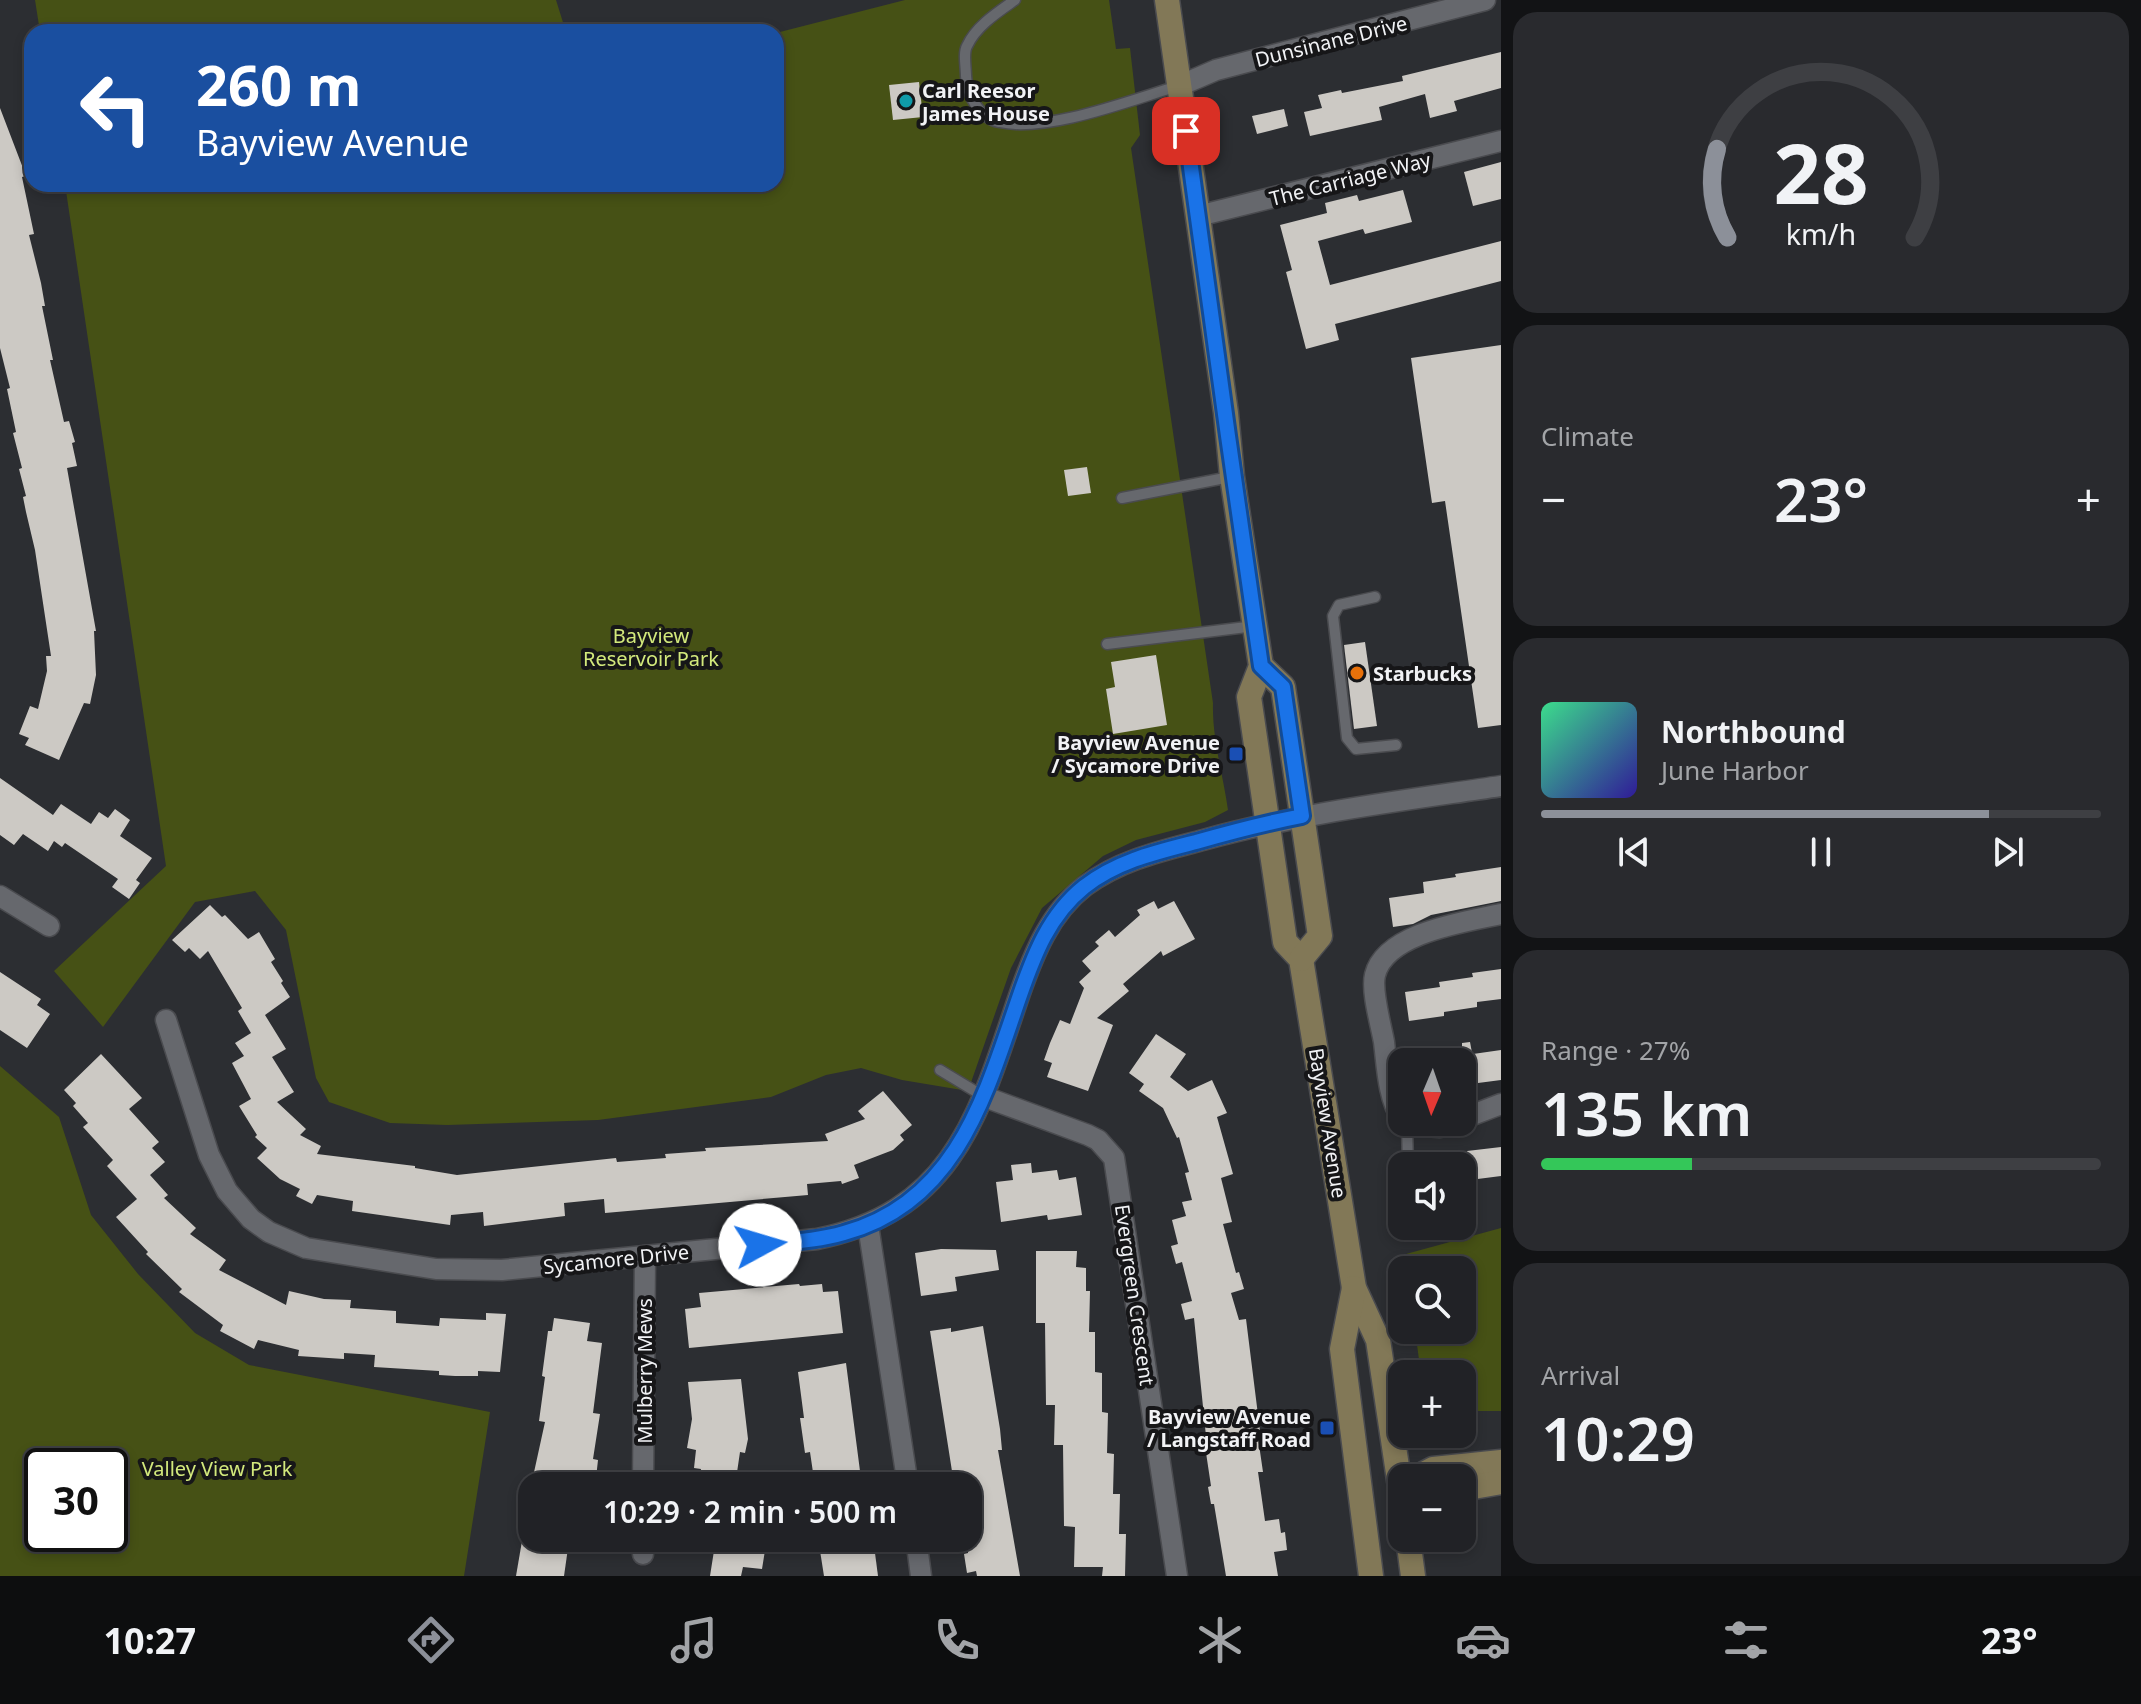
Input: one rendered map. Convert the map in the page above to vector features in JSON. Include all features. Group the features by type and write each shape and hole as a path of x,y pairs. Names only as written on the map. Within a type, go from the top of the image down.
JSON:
{"main road":[{"name":"Bayview Avenue","path":"1167,0 1261,666 1249,697 1320,936 1301,959"},
{"name":"Bayview Avenue","path":"1261,666 1283,687 1285,942 1301,959 1354,1288 1378,1340 1400,1464"},
{"name":"Bayview Avenue","path":"1354,1288 1342,1349 1371,1576"},
{"path":"1476,1465 1501,1462"},
{"path":"1476,1486 1501,1482"},
{"path":"1360,1495 1388,1490"},
{"path":"1410,1552 1413,1576"}],"street":[{"name":"Dunsinane Drive","path":"1179,86 1216,70 1427,8 1485,0"},
{"name":"The Carriage Way","path":"1198,216 1501,141"},
{"name":"Sycamore Drive","path":"166,1020 217,1173 227,1191 251,1219 288,1242 325,1253 469,1271 817,1239 868,1225 894,1212 940,1172 960,1146 985,1097 1033,955 1061,911 1083,888 1110,870 1143,856 1285,819 1501,786"},
{"path":"0,896 49,926"},
{"path":"1388,1073 1374,978 1387,952 1405,941 1457,923 1501,914"},
{"name":"Evergreen Crescent","path":"985,1097 1088,1135 1098,1140 1114,1158 1177,1576"},
{"path":"1476,1114 1501,1104"},
{"path":"868,1225 906,1472"},
{"name":"Mulberry Mews","path":"643,1472 645,1256"},
{"path":"918,1552 921,1576"}],"lane":[{"path":"1015,0 985,22 966,47 967,88 980,111 998,122 1042,123 1118,105 1179,86"},
{"path":"1122,498 1232,476"},
{"path":"1375,597 1339,605 1333,616 1347,738 1356,749 1396,745"},
{"path":"1107,644 1255,626"},
{"path":"940,1070 985,1097"}],"green space":[{"path":"35,0 556,0 564,24 39,24"},
{"name":"Bayview Reservoir Park","path":"905,0 1109,0 1116,49 1130,48 1140,135 1131,148 1228,810 1205,822 1136,840 1103,856 1042,908 1011,968 968,1091 902,1080 861,1068 826,1075 771,1097 598,1120 447,1125 390,1123 329,1102 316,1078 286,930 255,891 195,902 103,1027 54,971 166,866 66,192 784,192 784,31"},
{"name":"Valley View Park","path":"0,1066 59,1117 91,1215 138,1274 195,1333 249,1365 490,1412 464,1576 0,1576"},
{"path":"1501,1228 1501,1411 1476,1411 1476,1360 1419,1360 1417,1344 1476,1344 1476,1256 1406,1254 1457,1240 1476,1240 1476,1235"}],"building":[{"path":"1501,52 1501,88 1454,101 1457,111 1430,118 1425,94 1379,107 1382,120 1310,136 1304,112 1322,108 1318,95 1403,81 1402,76"},
{"name":"Carl Reesor James House","path":"919,82 923,117 893,120 889,85"},
{"path":"0,108 24,171 24,192 34,234 29,235 45,306 42,306 53,360 50,360 64,422 69,421 75,442 72,443 77,466 67,468 96,631 96,675 90,704 84,703 59,760 25,745 29,738 19,734 30,706 38,709 47,671 46,656 51,656 35,550 23,497 26,496 19,469 22,468 13,433 16,432 7,389 10,388 0,348"},
{"path":"1284,109 1288,126 1257,134 1252,116"},
{"path":"1501,162 1501,199 1473,206 1464,172"},
{"path":"1403,190 1412,222 1365,234 1363,229 1318,241 1330,285 1501,241 1501,281 1335,324 1339,340 1306,349 1286,272 1292,270 1280,225 1327,213 1325,203 1357,195 1359,201"},
{"path":"1501,345 1501,725 1478,728 1445,501 1432,503 1411,358"},
{"path":"1087,467 1091,493 1068,496 1064,470"},
{"name":"Starbucks","path":"1365,642 1377,726 1354,729 1344,645"},
{"path":"1156,655 1167,725 1113,734 1106,689 1115,687 1111,662"},
{"path":"0,778 53,815 61,804 91,824 99,812 108,818 115,809 130,820 120,836 152,858 136,880 140,883 129,899 112,887 118,879 65,843 62,847 54,841 48,851 23,834 14,845 0,835"},
{"path":"1501,867 1501,901 1431,915 1413,924 1393,927 1389,898 1424,893 1423,882"},
{"path":"1154,901 1158,909 1174,901 1195,939 1163,956 1161,951 1123,984 1129,991 1097,1018 1113,1025 1088,1091 1047,1077 1052,1063 1044,1060 1050,1043 1060,1020 1070,1024 1084,988 1079,982 1091,971 1082,961 1099,946 1095,942 1109,930 1115,937 1140,915 1137,910"},
{"path":"210,905 222,917 225,915 248,939 259,932 275,959 271,962 290,997 265,1015 286,1049 272,1057 294,1092 277,1102 306,1129 300,1135 321,1146 317,1154 415,1166 457,1175 616,1158 617,1162 666,1158 665,1154 706,1151 705,1148 828,1141 825,1134 865,1119 858,1111 883,1091 912,1125 900,1135 904,1140 893,1150 854,1165 859,1178 842,1184 841,1181 807,1184 808,1195 605,1213 604,1199 564,1203 565,1216 484,1226 483,1212 451,1215 450,1225 352,1211 353,1201 317,1195 312,1204 296,1196 300,1189 280,1179 257,1158 267,1148 255,1137 257,1135 239,1106 251,1099 232,1063 244,1056 235,1043 251,1033 238,1011 242,1008 208,951 200,959 189,948 185,952 172,940"},
{"path":"1501,969 1501,999 1477,1002 1477,1007 1444,1012 1444,1016 1409,1021 1405,992 1440,987 1439,982"},
{"path":"0,972 41,999 37,1005 50,1014 27,1048 0,1030"},
{"path":"1156,1034 1186,1054 1170,1077 1188,1091 1212,1080 1227,1113 1217,1117 1233,1174 1221,1178 1232,1222 1223,1224 1236,1273 1239,1272 1244,1289 1231,1293 1239,1320 1246,1319 1260,1431 1257,1431 1263,1472 1258,1472 1265,1521 1279,1519 1281,1533 1285,1532 1287,1550 1274,1552 1278,1576 1226,1576 1214,1504 1211,1504 1208,1487 1211,1486 1194,1318 1185,1320 1181,1304 1192,1301 1182,1262 1176,1264 1171,1246 1178,1244 1172,1220 1186,1216 1182,1202 1192,1200 1185,1173 1189,1172 1179,1137 1163,1108 1139,1091 1144,1084 1129,1073"},
{"path":"1470,1042 1471,1048 1462,1048 1462,1043"},
{"path":"1501,1050 1501,1080 1478,1083 1478,1087 1476,1054"},
{"path":"101,1054 142,1098 129,1109 159,1142 152,1148 165,1162 150,1175 168,1195 164,1198 196,1228 190,1234 226,1260 219,1270 286,1305 289,1291 324,1299 351,1300 350,1308 396,1311 396,1323 439,1326 440,1318 486,1320 486,1313 506,1314 500,1372 478,1371 478,1376 439,1375 439,1371 374,1367 375,1355 344,1353 344,1359 298,1356 299,1350 258,1340 254,1349 220,1331 223,1325 179,1292 182,1289 146,1254 148,1252 116,1217 137,1199 107,1166 113,1160 83,1127 88,1123 64,1090"},
{"path":"1501,1147 1501,1176 1476,1179 1476,1152 1467,1151"},
{"path":"1031,1163 1032,1173 1057,1170 1059,1180 1076,1177 1082,1215 1048,1220 1047,1215 1001,1222 996,1182 1013,1180 1011,1165"},
{"path":"941,1249 996,1250 999,1270 955,1277 957,1291 921,1296 915,1253"},
{"path":"1036,1251 1077,1251 1076,1267 1086,1268 1086,1291 1090,1291 1089,1332 1095,1332 1095,1372 1102,1373 1102,1412 1108,1413 1107,1453 1114,1454 1113,1494 1120,1494 1119,1534 1126,1534 1125,1576 1102,1576 1103,1567 1074,1567 1075,1527 1064,1526 1063,1445 1054,1445 1055,1405 1046,1405 1045,1323 1036,1323"},
{"path":"822,1284 823,1292 838,1291 843,1333 689,1348 685,1309 701,1307 699,1293"},
{"path":"554,1318 590,1323 587,1341 602,1343 593,1413 600,1414 593,1459 598,1460 597,1472 534,1472 545,1422 539,1421 545,1377 542,1376 548,1331 552,1331"},
{"path":"983,1326 1000,1429 1002,1450 998,1450 1020,1576 977,1576 976,1571 967,1573 964,1554 982,1552 982,1472 952,1472 930,1331 951,1328 951,1332"},
{"path":"846,1363 860,1471 813,1472 810,1452 805,1453 798,1372"},
{"path":"741,1379 748,1439 745,1453 740,1452 737,1472 700,1472 701,1469 694,1468 696,1450 687,1448 692,1419 688,1382"},
{"path":"520,1552 567,1552 564,1576 516,1576"},
{"path":"714,1552 765,1552 762,1569 743,1567 741,1576 710,1576"},
{"path":"820,1552 875,1552 878,1576 824,1576"}],"place":[{"name":"Carl Reesor James House","path":"906,101"},
{"name":"Starbucks","path":"1357,673"},
{"name":"Bayview Avenue / Sycamore Drive","path":"1236,754"},
{"name":"Bayview Avenue / Langstaff Road","path":"1327,1428"}],"route":[{"path":"760,1245 817,1239 868,1225 894,1212 940,1172 960,1146 985,1097 1033,955 1046,931 1083,888 1110,870 1143,856 1302,816 1283,687 1261,666 1186,131"}]}
